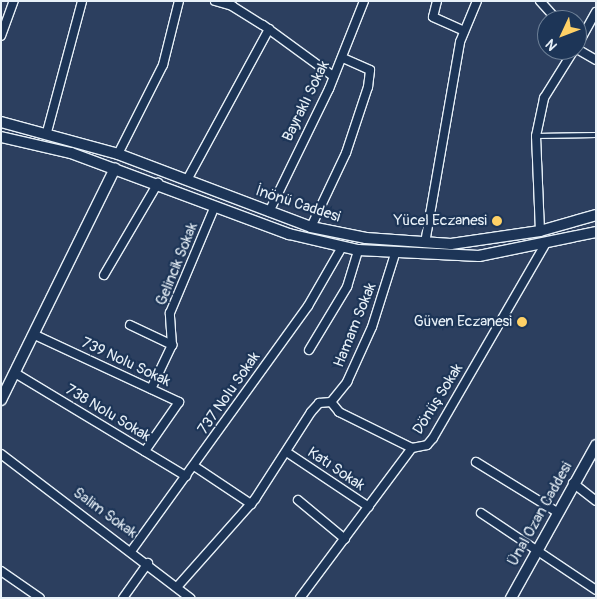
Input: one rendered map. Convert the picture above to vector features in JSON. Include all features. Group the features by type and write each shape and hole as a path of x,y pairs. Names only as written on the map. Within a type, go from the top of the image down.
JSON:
{"main road":[{"name":"İnönü Caddesi","path":"1,122 46,132 118,154 311,227 425,243 451,244 540,231 596,215"},
{"name":"İnönü Caddesi","path":"1,137 115,168 289,234 358,250 395,254 479,256 545,245 596,232"},
{"path":"1,400 35,335 115,168"},
{"name":"Ünal Ozan Caddesi","path":"511,598 556,512 596,445"}],"street":[{"path":"1,36 14,1"},
{"path":"46,132 82,1"},
{"path":"118,154 163,65 179,1"},
{"path":"215,1 232,6 268,28 333,76"},
{"name":"Bayraklı Sokak","path":"269,212 343,58 364,1"},
{"path":"436,1 433,17 464,32"},
{"path":"425,243 464,32 477,1"},
{"path":"587,24 596,12"},
{"path":"187,180 268,28"},
{"path":"311,227 346,153 368,87 370,70 343,58"},
{"path":"540,231 536,136 544,98 568,60"},
{"path":"104,275 158,183"},
{"name":"Gelincik Sokak","path":"151,389 172,345 170,313 215,206"},
{"name":"Dönüş Sokak","path":"300,598 412,448 427,445 433,438 545,245"},
{"name":"737 Nolu Sokak","path":"132,550 308,306 342,247"},
{"path":"309,350 347,288 358,250"},
{"name":"Hamam Sokak","path":"331,402 347,382 372,327 395,254"},
{"path":"130,325 172,345"},
{"name":"739 Nolu Sokak","path":"35,335 179,402 145,451"},
{"name":"738 Nolu Sokak","path":"15,373 186,476"},
{"path":"177,587 251,504 288,453 311,412 319,403 331,402 339,412 412,448"},
{"name":"Katı Sokak","path":"288,453 369,507"},
{"name":"Salim Sokak","path":"1,454 132,550 190,598"},
{"path":"476,462 556,512"},
{"path":"194,466 251,504"},
{"path":"573,483 596,501"},
{"path":"298,500 345,540"},
{"path":"481,513 596,590"},
{"path":"123,598 148,563"},
{"path":"1,571 40,598"}],"lane":[{"path":"536,136 596,135"}],"place":[{"name":"Yücel Eczanesi","path":"497,221"},
{"name":"Güven Eczanesi","path":"522,322"}]}
